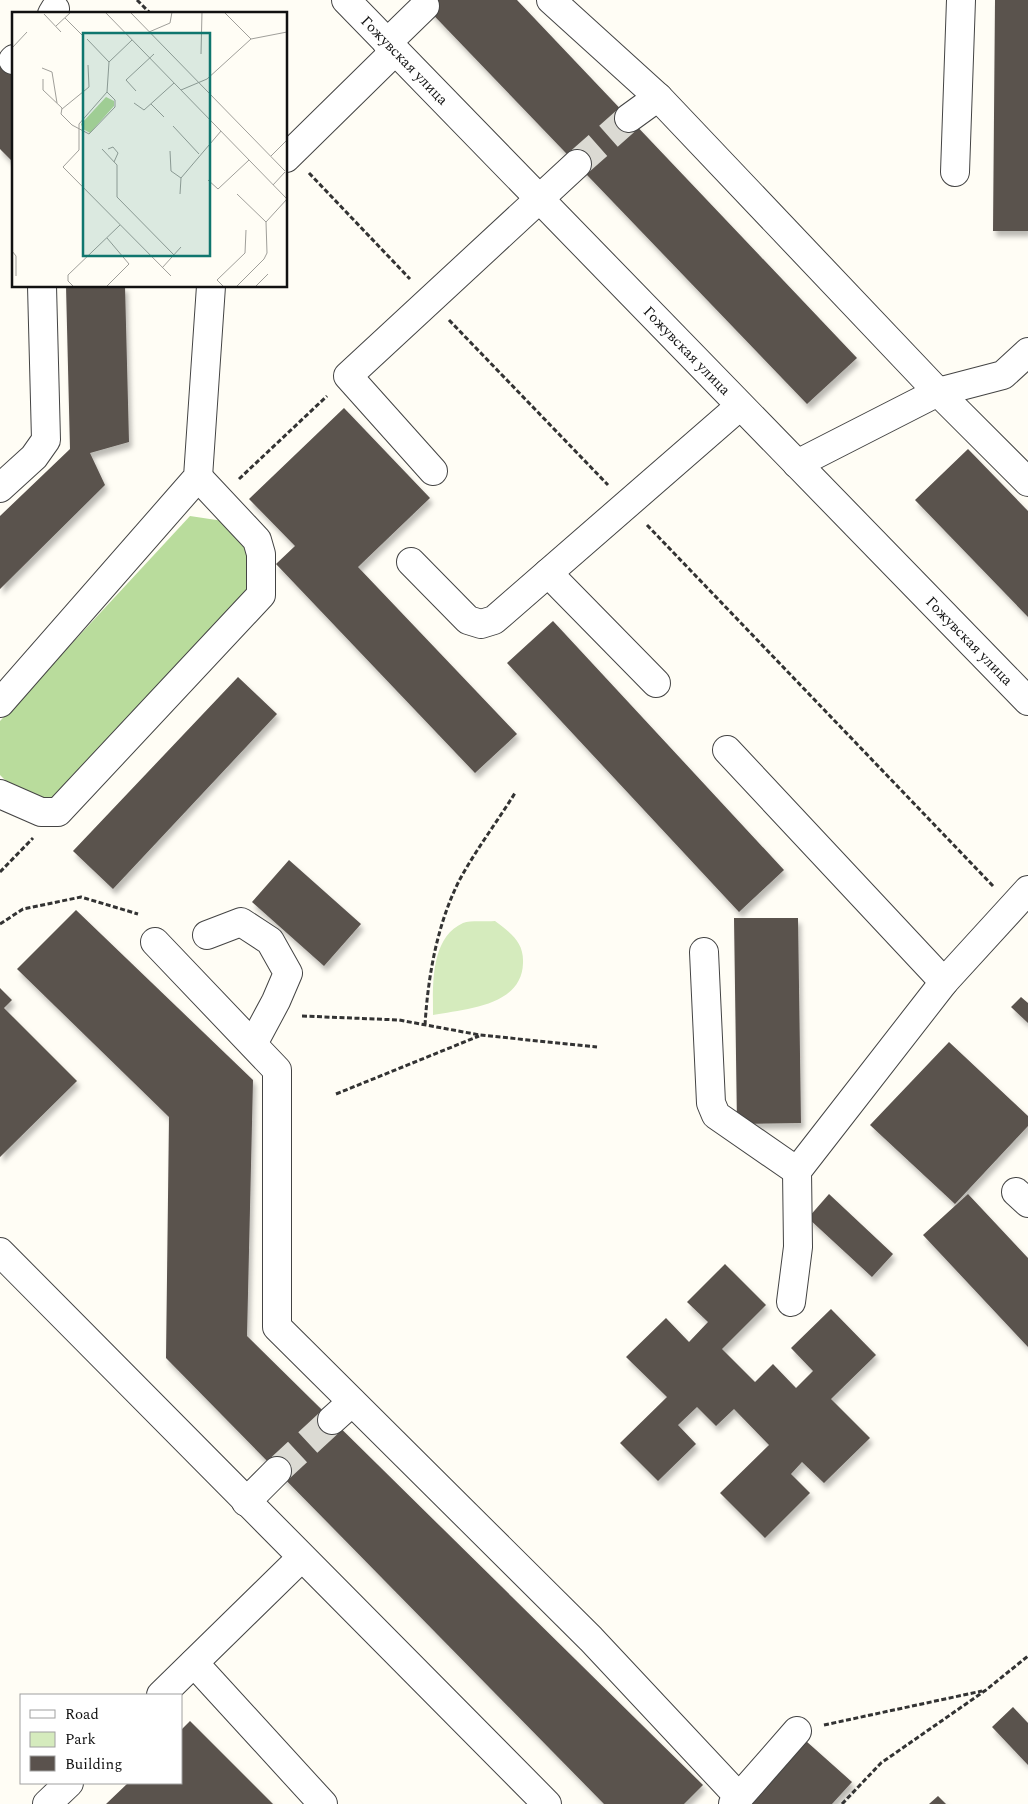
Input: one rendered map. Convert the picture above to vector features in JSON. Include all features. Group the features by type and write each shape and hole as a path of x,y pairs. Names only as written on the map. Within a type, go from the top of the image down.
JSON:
{"street":[{"name":"Гожувская улица","path":"346,0 1028,701"},
{"path":"552,0 658,97 938,392 1028,482"},
{"path":"955,172 961,0"},
{"path":"288,156 391,47 425,6"},
{"path":"629,118 658,97"},
{"path":"433,471 348,376 577,164"},
{"path":"0,488 34,458 46,440 42,288"},
{"path":"0,703 198,477 211,288"},
{"path":"797,464 938,392 1003,374 1028,352"},
{"path":"411,562 468,620 481,624 494,620 740,406"},
{"path":"0,794 41,812 58,812 261,595 263,584 261,554 257,540 198,477"},
{"path":"548,573 656,682"},
{"path":"727,750 944,982"},
{"path":"791,1302 798,1247 797,1171 944,982 1020,898"},
{"path":"207,935 241,922 270,941 288,973 253,1044"},
{"path":"155,942 277,1070 276,1327 342,1411 590,1639 736,1801 797,1731"},
{"path":"704,952 711,1103 716,1115 797,1171"},
{"path":"0,1252 301,1558 547,1804"},
{"path":"246,1502 277,1471"},
{"path":"162,1694 301,1558"},
{"path":"194,1663 324,1804"},
{"path":"47,1804 68,1784"}],"path":[{"path":"137,0 149,12"},
{"path":"288,156 430,300 627,505 1020,898"},
{"path":"219,498 348,376"},
{"path":"425,1025 428,980 439,935 459,881 515,793"},
{"path":"0,872 58,812"},
{"path":"0,924 23,909 81,897 138,914"},
{"path":"268,1015 399,1020 480,1035 597,1047"},
{"path":"336,1094 480,1035"},
{"path":"842,1804 881,1763 986,1690 1028,1656"},
{"path":"797,1731 986,1690"}],"green space":[{"path":"190,516 223,521 250,549 254,593 55,807 24,799 0,775 0,721"},
{"path":"495,921 511,934 519,944 523,956 520,977 513,988 503,997 490,1003 433,1015 436,963 444,939 452,930 463,923"}],"building":[{"path":"419,0 517,0 857,358 807,404"},
{"path":"995,0 1028,0 1028,231 993,231"},
{"path":"0,62 12,74 12,161 0,149"},
{"path":"66,288 125,288 129,442 90,453 105,485 0,589 0,516 70,449"},
{"path":"344,408 430,498 358,567 517,734 475,773 276,564 295,546 249,499"},
{"path":"968,449 1028,511 1028,617 915,500"},
{"path":"553,621 784,870 739,912 507,663"},
{"path":"238,677 277,714 113,889 73,851"},
{"path":"289,860 361,924 324,966 252,902"},
{"path":"76,910 253,1080 247,1336 703,1785 684,1804 604,1804 166,1358 169,1117 17,969"},
{"path":"734,918 798,918 801,1123 737,1124"},
{"path":"0,988 12,1000 4,1008 77,1081 0,1157"},
{"path":"1021,997 1028,1003 1028,1023 1011,1007"},
{"path":"949,1042 1028,1116 1028,1126 955,1204 870,1125"},
{"path":"829,1194 893,1254 872,1277 808,1218"},
{"path":"968,1194 1028,1258 1028,1347 923,1235"},
{"path":"725,1264 766,1305 722,1349 755,1382 773,1364 796,1388 813,1371 791,1348 831,1309 876,1355 831,1399 870,1438 824,1483 802,1462 791,1474 810,1493 765,1538 720,1493 769,1445 734,1409 716,1426 697,1407 678,1425 696,1444 658,1481 620,1443 667,1397 626,1357 666,1318 689,1342 708,1322 687,1302"},
{"path":"1013,1707 1028,1723 1028,1765 992,1727"},
{"path":"190,1721 273,1804 106,1804 127,1784 182,1784 182,1729"},
{"path":"806,1741 852,1782 832,1804 749,1804"},
{"path":"938,1796 946,1804 929,1804"}],"tunnel":[{"path":"577,164 629,118"},
{"path":"277,1471 332,1420"}]}
